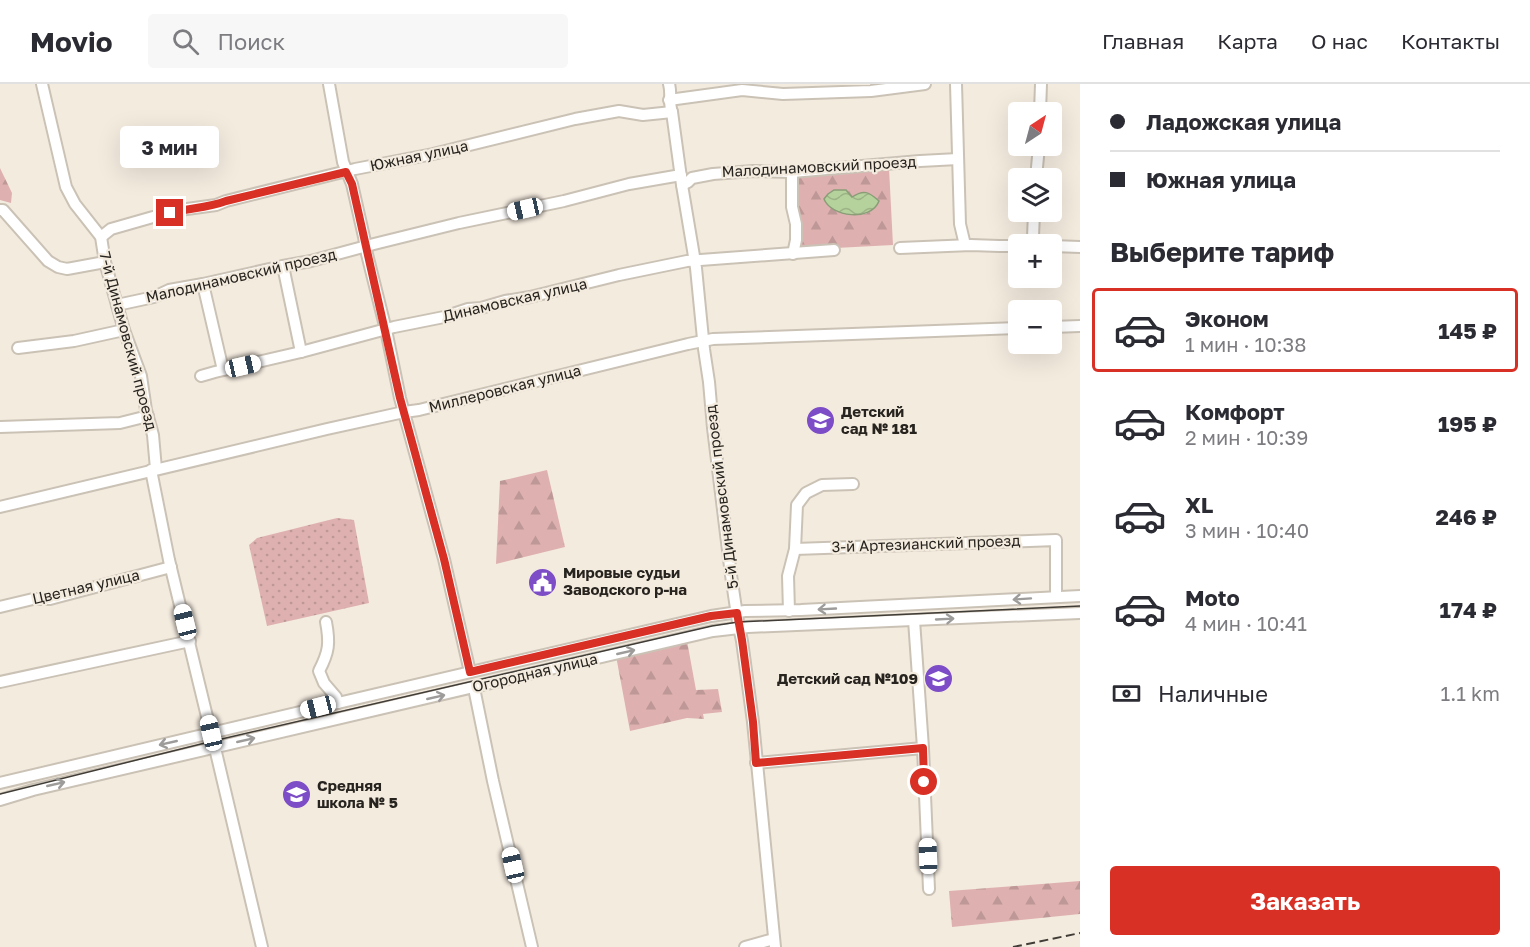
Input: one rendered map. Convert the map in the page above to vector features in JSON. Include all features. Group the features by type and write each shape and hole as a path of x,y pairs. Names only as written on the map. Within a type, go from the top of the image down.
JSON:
{"street":[{"name":"7-й Динамовский проезд","path":"42,84 66,187 75,204 100,237 124,330 141,376 153,435 153,469 171,567 211,733"},
{"path":"329,84 342,162 352,184 404,412 444,559 470,672"},
{"name":"5-й Динамовский проезд","path":"669,84 669,106 672,112 696,268 713,428 753,722 774,943"},
{"path":"669,100 742,90 783,94 871,91 925,84"},
{"path":"956,84 960,224 965,245"},
{"path":"1040,102 1041,84"},
{"name":"Южная улица","path":"100,237 111,229 153,217 216,205 346,172 433,154 575,119 619,111 643,115 672,112"},
{"name":"Малодинамовский проезд","path":"117,305 154,297 169,290 311,261 630,184 681,180 688,182 692,178 713,174 753,171 792,172 958,159"},
{"path":"792,172 792,207 796,224 793,254"},
{"path":"2,210 29,237 48,261 58,267 67,269 105,262"},
{"path":"900,248 1008,246"},
{"path":"1062,246 1080,247"},
{"name":"Динамовская улица","path":"201,376 444,317 468,309 693,260 834,250"},
{"path":"283,266 301,352"},
{"path":"203,284 223,370"},
{"path":"1062,327 1080,326"},
{"name":"Миллеровская улица","path":"0,507 153,469 419,410 713,339 1008,328"},
{"path":"18,348 74,341 124,330"},
{"path":"0,427 120,423 148,416"},
{"path":"789,611 788,576 795,549 797,505 806,493 822,485 853,484"},
{"name":"3-й Артезианский проезд","path":"795,549 1056,540 1056,597"},
{"name":"Цветная улица","path":"0,607 33,599 50,599 171,567"},
{"name":"Огородная улица","path":"0,783 711,616 1080,596"},
{"name":"Огородная улица","path":"0,800 33,790 713,631 1080,613"},
{"path":"914,620 923,748 929,889"},
{"path":"326,622 330,641 320,671 324,683 336,697 338,703"},
{"path":"0,682 189,641"},
{"path":"474,688 532,947"},
{"path":"215,748 262,947"},
{"path":"756,763 923,748"},
{"path":"745,947 774,943"}],"green space":[{"path":"0,168 12,193 11,203 0,200"},
{"path":"889,168 893,245 798,250 797,175","holes":["834,190 846,190 852,197 866,192 879,201 866,214 856,215 837,211 828,194"]},
{"path":"547,470 565,547 496,564 500,481"},
{"path":"337,518 354,520 369,603 267,626 249,545 257,538"},
{"path":"687,641 696,690 718,689 722,712 703,714 704,719 687,718 630,731 616,656"},
{"path":"1080,881 1080,914 952,927 949,891"}],"water":[{"path":"834,190 846,190 852,197 866,193 879,201 875,208 868,212 851,215 842,213 834,210 824,199"}],"tram line":[{"path":"0,794 213,741 712,626 738,622 1080,606"}],"railway":[{"path":"1013,947 1080,933"}],"place":[{"name":"Детский сад № 181","path":"820,421"},
{"name":"Мировые судьи Заводского р-на","path":"542,582"},
{"name":"Детский сад №109","path":"939,679"},
{"name":"Средняя школа № 5","path":"296,795"}],"route":[{"path":"170,213 216,205 346,172 352,184 400,398 444,559 470,672 711,616 737,613 753,722 756,763 923,748 924,782"}]}
